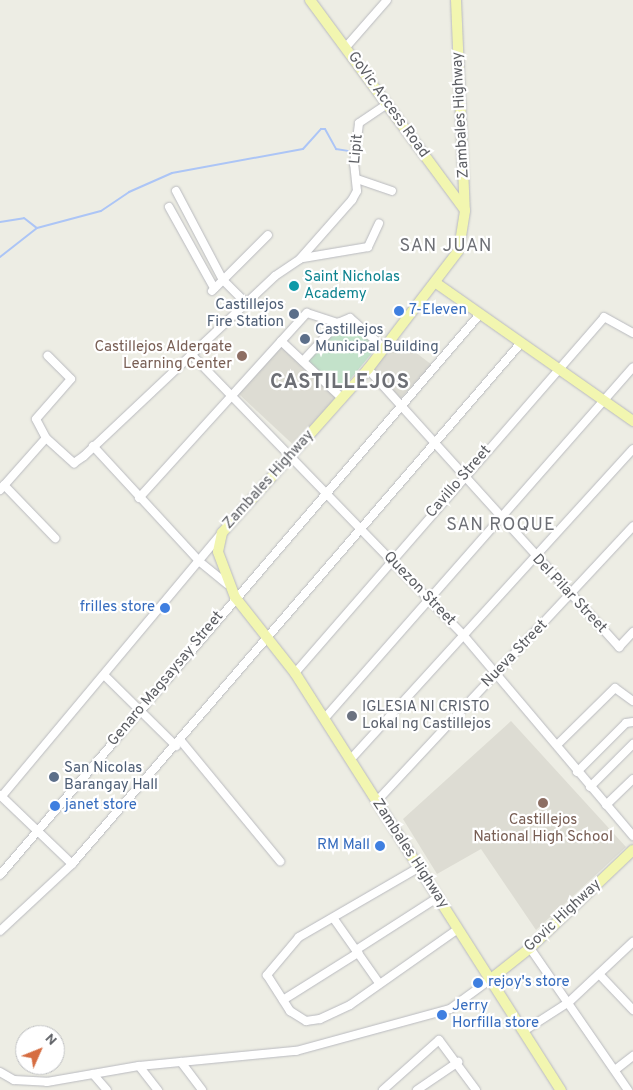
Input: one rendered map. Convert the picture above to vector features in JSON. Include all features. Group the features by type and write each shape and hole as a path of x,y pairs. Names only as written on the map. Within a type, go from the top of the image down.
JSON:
{"main road":[{"name":"GoVic Access Road","path":"310,0 465,211"},
{"name":"Zambales Highway","path":"454,2 465,211 459,250 436,283 368,369 222,533 218,552 227,584 235,597 295,673 561,1090"},
{"path":"436,283 558,371 633,421"},
{"name":"Govic Highway","path":"491,979 530,948 633,850"}],"street":[{"path":"346,47 387,0"},
{"name":"Lipit","path":"357,179 354,164 360,123 387,104"},
{"path":"48,356 71,379 36,419 46,438 74,463 246,303 300,259 352,200 357,179 392,191"},
{"path":"176,191 223,280 246,303"},
{"path":"169,207 213,290 268,234"},
{"path":"300,259 368,247 380,223"},
{"path":"139,498 230,395 307,313 338,323"},
{"name":"Genaro Magsaysay Street","path":"0,875 36,828 142,712 324,491 480,314"},
{"name":"Cavillo Street","path":"295,673 391,560 604,317 633,333"},
{"path":"303,360 338,323 350,318 384,348"},
{"path":"281,341 342,398"},
{"path":"0,931 72,864 269,639 433,441 520,344"},
{"name":"Quezon Street","path":"191,354 464,636 558,744 577,772 633,836"},
{"path":"324,719 500,518 605,402 633,367"},
{"name":"Del Pilar Street","path":"368,369 534,557 619,647 633,632"},
{"path":"46,438 2,488 55,538"},
{"path":"93,446 200,562 227,584"},
{"path":"350,760 633,449"},
{"name":"Nueva Street","path":"376,802 571,596 633,526"},
{"path":"72,864 1,796 105,676 222,533"},
{"path":"105,676 142,712 178,743 280,861"},
{"path":"558,744 615,688 633,700"},
{"path":"577,772 626,723 633,722"},
{"path":"590,787 633,744"},
{"path":"606,805 633,779"},
{"path":"418,868 334,919 300,937 272,964 267,975 283,1000 306,1022 320,1019 350,1006 379,983 458,930"},
{"path":"283,1000 437,898"},
{"path":"334,919 379,983"},
{"path":"524,1031 569,1002 632,945"},
{"path":"530,948 628,1090"},
{"path":"599,974 633,1010"},
{"path":"0,1072 14,1080 47,1082 139,1066 296,1051 450,1009 491,979"},
{"path":"383,1090 439,1040 458,1062 476,1090"},
{"path":"615,1070 633,1056"},
{"path":"182,1062 202,1090"},
{"path":"418,1090 458,1062"},
{"path":"139,1066 158,1090"},
{"path":"93,1074 107,1090"}],"shaded area":[{"path":"397,338 432,365 400,399 372,369"},
{"path":"282,344 338,397 293,445 237,392"},
{"path":"511,721 626,847 536,930 481,849 437,874 403,819"}],"green space":[{"path":"349,324 377,347 339,393 306,363 339,325"}],"waterway":[{"path":"0,257 37,228 101,211 129,192 172,173 303,149 321,129 325,129 336,149 348,151"},
{"path":"0,222 24,218 37,228"}],"place":[{"name":"Saint Nicholas Academy","path":"294,286"},
{"name":"7-Eleven","path":"399,311"},
{"name":"Castillejos Fire Station","path":"294,314"},
{"name":"Castillejos Municipal Building","path":"305,339"},
{"name":"Castillejos Aldergate Learning Center","path":"242,356"},
{"name":"frilles store","path":"165,608"},
{"name":"IGLESIA NI CRISTO Lokal ng Castillejos","path":"352,716"},
{"name":"San Nicolas Barangay Hall","path":"54,777"},
{"name":"Castillejos National High School","path":"543,803"},
{"name":"janet store","path":"55,806"},
{"name":"RM Mall","path":"380,846"},
{"name":"rejoy's store","path":"478,983"},
{"name":"Jerry Horfilla store","path":"442,1015"}],"district":[{"name":"SAN JUAN","path":"446,247"},
{"name":"CASTILLEJOS","path":"340,383"},
{"name":"SAN ROQUE","path":"501,526"}]}
